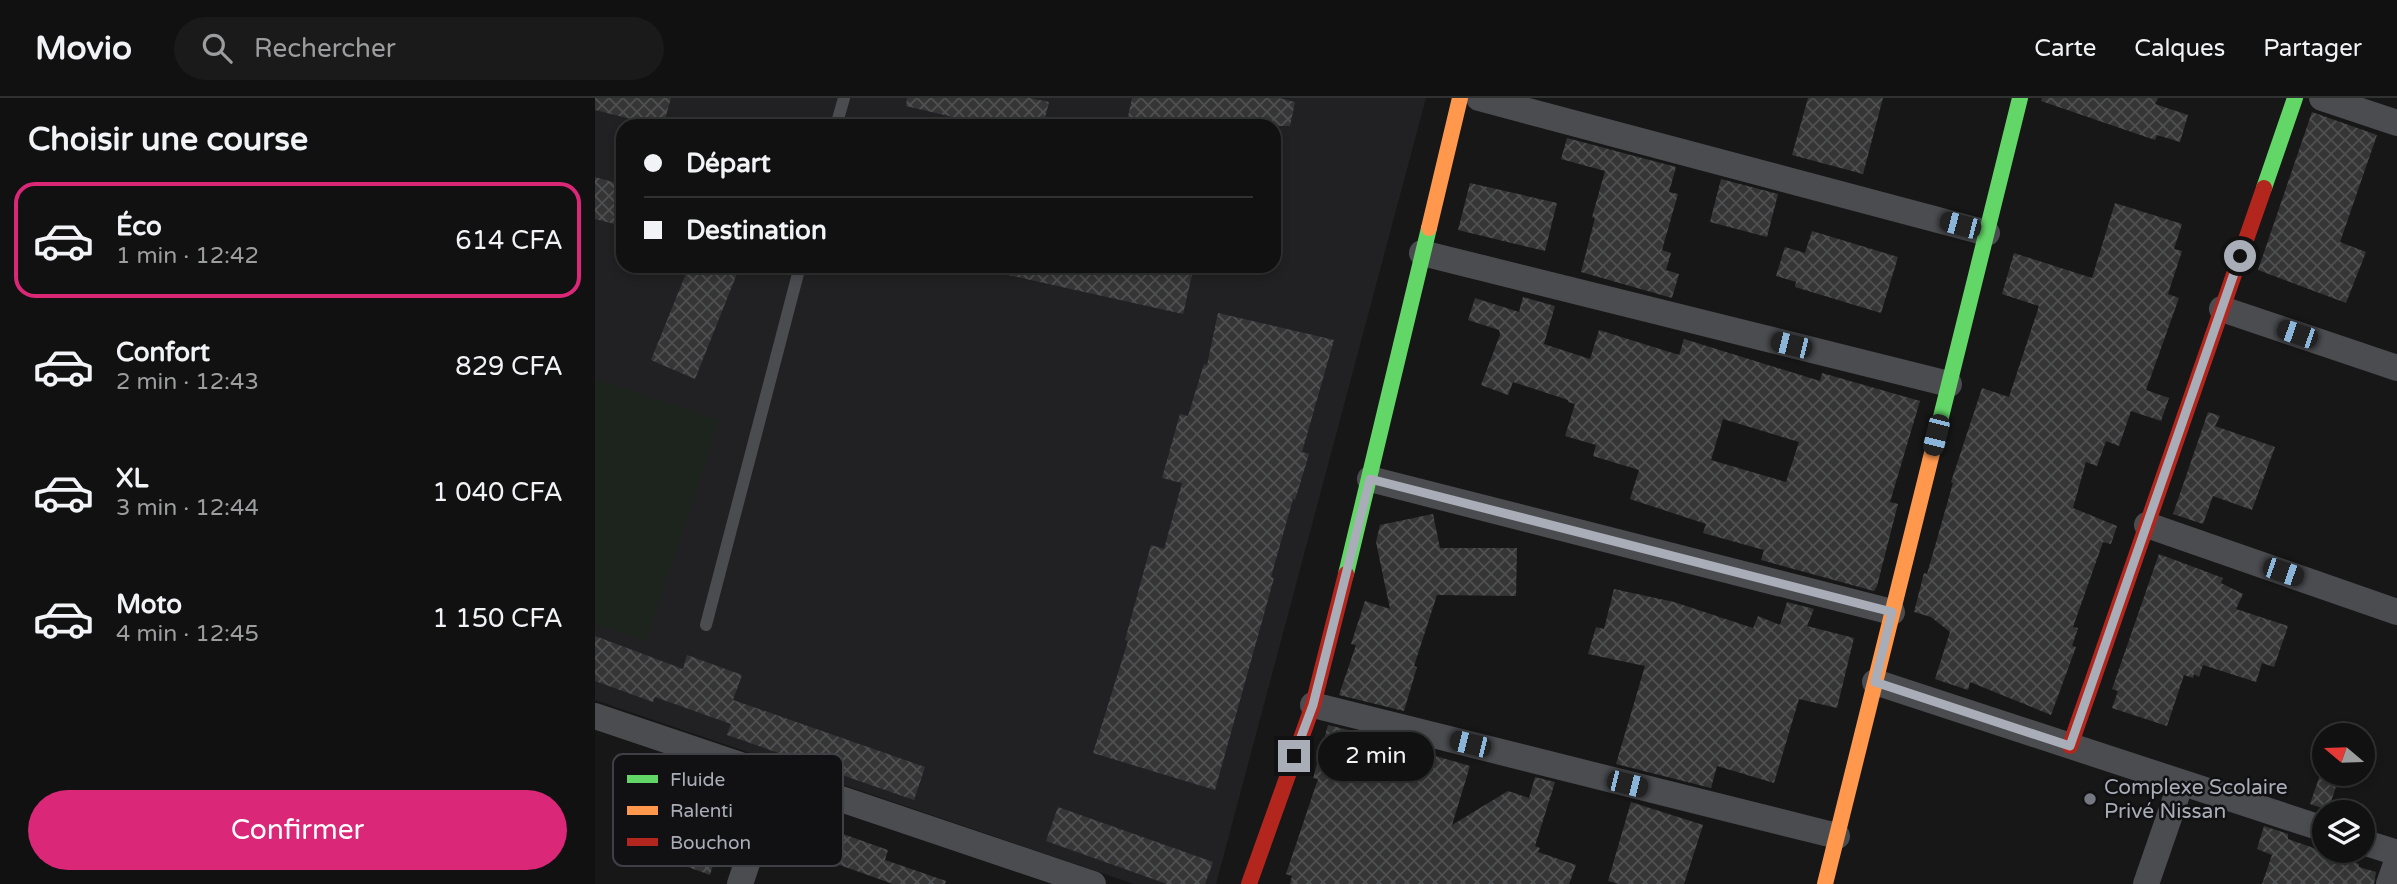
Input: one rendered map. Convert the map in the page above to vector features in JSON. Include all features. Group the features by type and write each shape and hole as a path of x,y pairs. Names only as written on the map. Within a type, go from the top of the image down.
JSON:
{"street":[{"path":"1249,884 1313,705 1370,479 1460,98"},
{"path":"1479,98 1987,233"},
{"path":"1825,884 2020,98"},
{"path":"2070,746 2295,98"},
{"path":"2322,98 2397,122"},
{"path":"1422,253 1949,384"},
{"path":"2222,309 2397,368"},
{"path":"1370,479 1892,612"},
{"path":"2147,525 2397,612"},
{"path":"1875,682 2312,825"},
{"path":"1313,705 1836,836"},
{"path":"595,716 708,754"},
{"path":"2146,884 2181,783"},
{"path":"843,800 1093,884"},
{"path":"2375,846 2397,853"},
{"path":"2389,884 2397,861"},
{"path":"740,884 746,866"}],"lane":[{"path":"838,119 844,98"},
{"path":"706,625 798,273"}],"shaded area":[{"path":"595,98 1426,98 1216,884 1134,884 843,785 843,754 753,754 595,700"},
{"path":"595,379 719,420 647,641 595,624"}],"building":[{"path":"595,98 671,98 665,119 631,119 595,110"},
{"path":"907,98 1030,98 1049,102 1045,119 961,119 906,106"},
{"path":"1132,98 1279,98 1295,102 1290,126 1281,126 1281,119 1128,119"},
{"path":"1808,98 1883,98 1863,174 1792,155"},
{"path":"2042,98 2158,98 2155,104 2188,115 2180,142 2157,135 2155,140 2041,101"},
{"path":"2312,112 2377,135 2340,242 2366,252 2346,303 2258,270"},
{"path":"1567,138 1676,167 1669,192 1678,194 1662,250 1671,253 1666,270 1679,274 1672,298 1581,272 1605,171 1561,159"},
{"path":"595,177 616,183 616,224 595,219"},
{"path":"1721,179 1778,194 1767,237 1710,222"},
{"path":"1470,183 1557,203 1545,251 1458,230"},
{"path":"2115,203 2182,224 2174,249 2182,251 2168,294 2179,298 2146,390 2169,398 2161,421 2131,411 2119,446 2106,441 2097,466 2086,462 2073,508 2117,526 2111,544 2103,542 2073,627 2078,628 2072,646 2076,647 2051,715 1970,682 1968,690 1935,679 1950,632 1931,617 1914,612 1953,483 1951,482 1982,388 2009,397 2039,306 2002,294 2014,253 2092,278"},
{"path":"1812,231 1898,257 1881,313 1795,287 1796,282 1776,276 1785,247 1805,253"},
{"path":"686,273 737,273 695,379 651,360"},
{"path":"1008,273 1192,273 1183,314"},
{"path":"1523,297 1555,306 1544,344 1590,359 1599,330 1679,355 1684,339 1820,381 1822,373 1920,401 1890,502 1898,504 1874,591 1761,560 1764,550 1703,533 1706,524 1630,499 1639,470 1593,456 1596,445 1565,436 1575,404 1513,382 1508,395 1481,385 1500,335 1499,330 1468,320 1475,298 1519,312","holes":["1723,419 1799,442 1786,482 1711,460"]},
{"path":"1218,313 1334,340 1302,452 1309,454 1271,577 1274,578 1215,790 1093,753 1128,641 1125,640 1151,545 1164,549 1182,483 1162,478 1180,414 1188,416 1204,364 1207,365"},
{"path":"2208,412 2220,416 2215,426 2275,447 2252,510 2213,496 2203,524 2173,514"},
{"path":"1433,514 1440,548 1517,548 1516,596 1437,595 1414,666 1417,667 1404,711 1339,695 1356,645 1351,644 1365,601 1390,609 1376,542 1380,525"},
{"path":"2159,554 2223,578 2221,583 2243,594 2236,609 2288,626 2274,667 2262,663 2256,682 2203,665 2199,677 2194,674 2193,678 2184,675 2167,726 2112,708 2118,691 2112,689"},
{"path":"1614,589 1674,602 1753,628 1758,616 1780,625 1787,602 1814,609 1807,626 1854,638 1837,708 1799,699 1774,783 1717,766 1711,788 1616,764 1645,666 1588,654 1596,627 1604,629"},
{"path":"595,636 683,669 687,655 742,675 733,700 925,767 914,800 843,775 843,754 782,754 727,735 731,724 655,697 653,702 595,681"},
{"path":"1328,725 1406,744 1405,747 1470,766 1452,825 1508,791 1529,798 1535,777 1555,782 1535,846 1540,848 1538,852 1576,865 1569,884 1290,884 1292,876 1286,874 1318,779 1313,778"},
{"path":"2316,786 2336,786 2331,800 2312,800 2310,804"},
{"path":"1631,802 1703,825 1684,884 1619,884 1608,881"},
{"path":"1058,807 1213,862 1205,884 1167,884 1046,841"},
{"path":"2264,826 2288,834 2288,839 2312,847 2312,863 2356,863 2359,867 2376,872 2374,884 2262,884 2272,855 2257,849"},
{"path":"843,834 888,850 885,860 946,881 945,884 893,884 842,866"},
{"path":"685,866 713,866 710,875"}],"traffic: fast":[{"path":"1936,437 2020,98"},
{"path":"2264,188 2295,98"},
{"path":"1346,574 1429,228"}],"traffic: slow":[{"path":"1429,228 1460,98"},
{"path":"1825,884 1936,437"}],"traffic: jam":[{"path":"2070,746 2264,188"},
{"path":"1249,884 1313,705 1346,574"}],"place":[{"name":"Complexe Scolaire Privé Nissan","path":"2090,799"}],"route":[{"path":"1294,756 1313,705 1370,479 1892,612 1875,682 2070,746 2240,256"}]}
